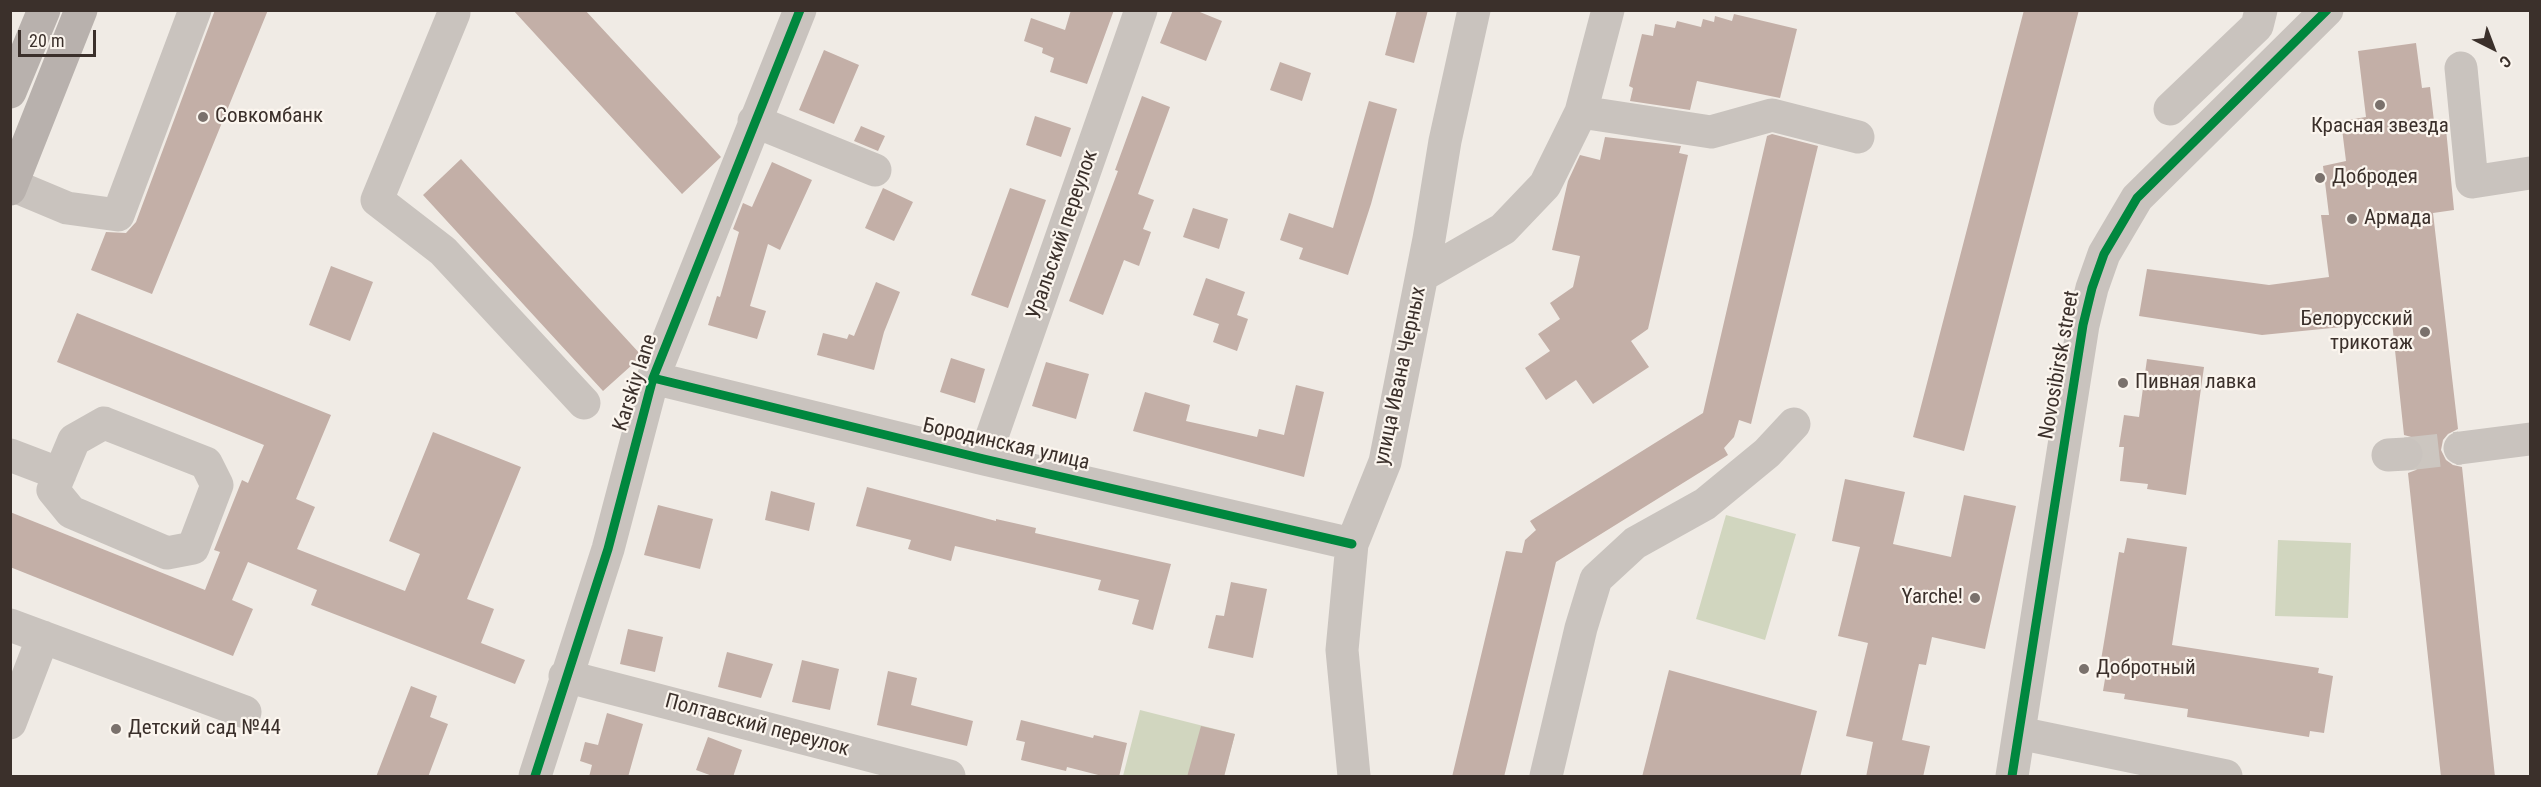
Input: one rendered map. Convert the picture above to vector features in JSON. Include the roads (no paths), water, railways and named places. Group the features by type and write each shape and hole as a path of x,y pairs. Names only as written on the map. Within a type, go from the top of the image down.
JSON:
{"main road":[{"path":"10,93 44,10"},
{"path":"11,187 81,10"}],"street":[{"path":"11,187 67,208 118,215 195,10"},
{"name":"Karskiy lane","path":"535,777 565,676 608,549 653,378 800,10"},
{"name":"Уральский переулок","path":"984,459 1142,10"},
{"name":"улица Ивана Черных","path":"1354,777 1342,650 1352,544 1385,462 1446,141 1474,10"},
{"path":"1422,275 1503,229 1545,185 1581,112 1608,10"},
{"path":"2170,110 2257,26 2261,10"},
{"name":"Novosibirsk street","path":"2012,777 2083,324 2104,254 2137,198 2327,10"},
{"path":"454,13 377,200 442,250 584,403"},
{"path":"2462,68 2472,182 2530,173"},
{"path":"1581,112 1711,132 1772,115 1858,137"},
{"path":"754,121 875,170"},
{"name":"Бородинская улица","path":"653,378 984,459 1352,544"},
{"path":"104,423 206,463 217,485 193,548 167,553 71,512 53,490 60,474 74,440 104,423"},
{"path":"1546,777 1581,628 1596,579 1635,543 1705,504 1767,453 1794,424"},
{"path":"2460,448 2530,439"},
{"path":"10,455 60,474"},
{"path":"10,625 245,712"},
{"path":"10,723 43,637"},
{"name":"Полтавский переулок","path":"565,676 949,777"},
{"path":"2019,733 2226,777"}],"tunnel":[{"path":"2406,454 2460,448"}],"place":[{"name":"Красная звезда","path":"2380,105"},
{"name":"Совкомбанк","path":"203,117"},
{"name":"Добродея","path":"2320,178"},
{"name":"Армада","path":"2352,219"},
{"name":"Белорусский трикотаж","path":"2425,332"},
{"name":"Пивная лавка","path":"2123,383"},
{"name":"Yarche!","path":"1975,598"},
{"name":"Добротный","path":"2084,669"},
{"name":"Детский сад №44","path":"116,729"}]}
